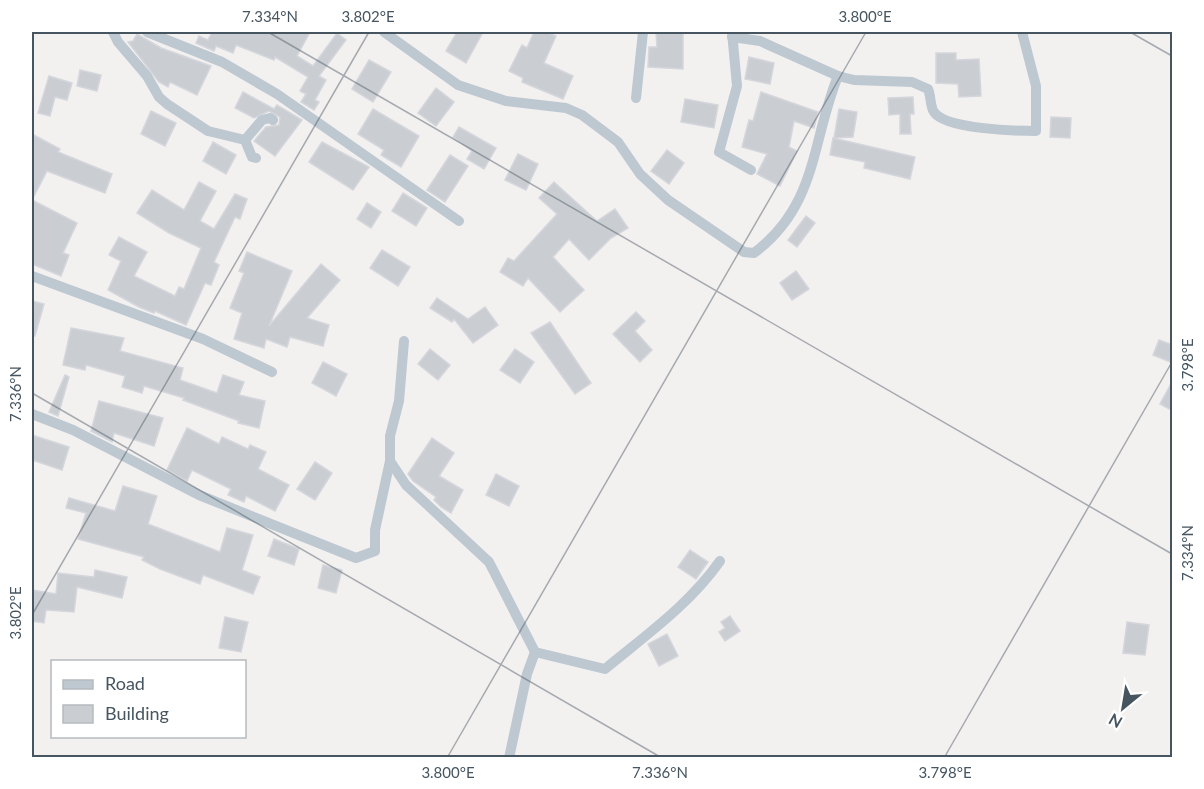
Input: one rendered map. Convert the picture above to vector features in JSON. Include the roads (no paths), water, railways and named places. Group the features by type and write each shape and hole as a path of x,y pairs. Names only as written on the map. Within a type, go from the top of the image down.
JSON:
{"street":[{"path":"113,32 118,42 147,76 159,97 166,104 208,131 245,140"},
{"path":"147,32 222,62 277,94 459,221"},
{"path":"384,32 458,85 506,101 566,108 582,115 618,142 640,174 668,200 744,252 754,253 783,228 803,194 838,76"},
{"path":"636,98 643,32"},
{"path":"751,170 719,152 737,86 732,34 760,41 838,76 854,80 912,82 928,89 933,111 945,121 1008,131 1036,131 1036,86 1022,32"},
{"path":"245,140 262,120 270,118 273,120"},
{"path":"245,140 252,157 256,158"},
{"path":"32,276 202,339 272,372"},
{"path":"32,414 73,430 199,495 356,558 375,551 375,530 390,461 390,436 399,401 404,341"},
{"path":"390,461 406,485 489,562 535,652 527,674 509,758"},
{"path":"535,652 605,669 662,625 708,578 720,561"}]}
